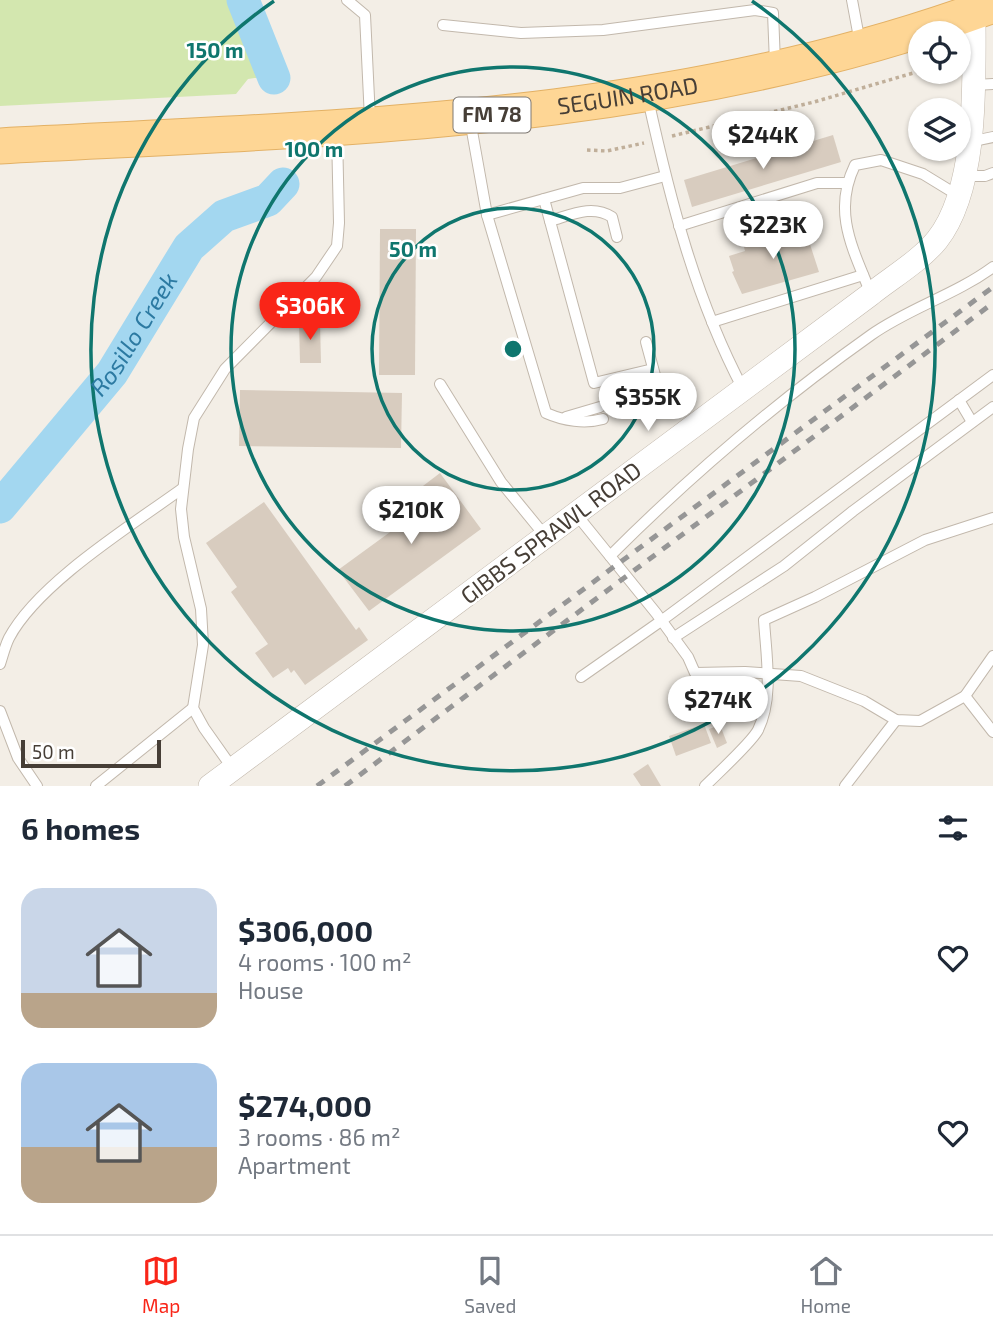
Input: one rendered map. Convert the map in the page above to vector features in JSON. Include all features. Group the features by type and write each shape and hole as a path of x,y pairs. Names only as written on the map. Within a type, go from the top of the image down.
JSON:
{"main road":[{"name":"SEGUIN ROAD","path":"0,146 470,117 646,93 775,69 983,8"}],"street":[{"name":"GIBBS SPRAWL ROAD","path":"971,136 988,86 983,8"},
{"name":"GIBBS SPRAWL ROAD","path":"210,786 743,389 867,284 935,242 951,220 966,161"}],"lane":[{"path":"233,769 193,708 203,645 201,609 184,537 181,509 183,488 194,418 225,369 316,277 337,246 354,126 365,15 347,0"},
{"path":"852,0 860,46"},
{"path":"443,25 522,33 589,30 755,9 773,13 775,69"},
{"path":"646,93 665,176 680,226 712,322 743,389"},
{"path":"470,117 487,215 546,413 560,419 593,422 603,419"},
{"path":"971,142 993,137"},
{"path":"712,322 867,284 845,228 846,183 855,164 881,160 961,186 993,173"},
{"path":"487,215 583,188 620,188 665,176"},
{"path":"680,226 817,183 846,183"},
{"path":"544,199 594,383 653,369"},
{"path":"550,221 591,209 603,211 612,217 617,237"},
{"path":"610,556 680,487 740,436 864,340 993,267"},
{"path":"624,400 659,390 646,342"},
{"path":"581,677 661,621 993,375"},
{"path":"440,384 501,482 546,537"},
{"path":"628,413 641,407 644,394"},
{"path":"958,400 972,422"},
{"path":"560,419 600,407"},
{"path":"673,638 784,566 993,407"},
{"path":"0,664 9,638 34,605 69,572 183,488"},
{"path":"576,514 688,657 695,673 800,676 864,701 896,720 920,721 965,696 993,656"},
{"path":"705,786 758,732 766,704 764,620 925,540 993,518"},
{"path":"965,696 993,732"},
{"path":"96,786 193,708"},
{"path":"0,711 18,758 37,786"},
{"path":"845,786 896,720"}],"path":[{"path":"678,134 814,102 908,75"},
{"path":"587,150 607,151 633,145"}],"green space":[{"path":"0,0 233,0 262,77 248,79 236,94 0,106"}],"building":[{"path":"833,135 841,162 692,207 684,180"},
{"path":"380,229 416,229 415,375 379,375"},
{"path":"786,230 789,237 806,232 819,272 742,294 732,272 734,271 729,256 745,251 743,243 751,238"},
{"path":"299,322 320,322 321,363 300,363"},
{"path":"240,390 402,393 401,448 239,446"},
{"path":"440,473 481,529 369,611 338,570 430,503 419,489"},
{"path":"264,502 356,630 359,627 368,640 305,685 294,670 291,673 288,668 273,678 255,653 268,644 231,592 237,587 206,543"},
{"path":"704,724 711,743 676,756 669,736"},
{"path":"720,725 727,743 717,748 709,729"},
{"path":"648,764 661,786 641,786 633,774"}],"waterway":[{"name":"Rosillo Creek","path":"243,0 274,78"},
{"name":"Rosillo Creek","path":"0,507 112,373 189,247 224,216 268,200 283,184"}],"railway":[{"path":"317,786 993,287"},
{"path":"345,786 993,303"}]}
